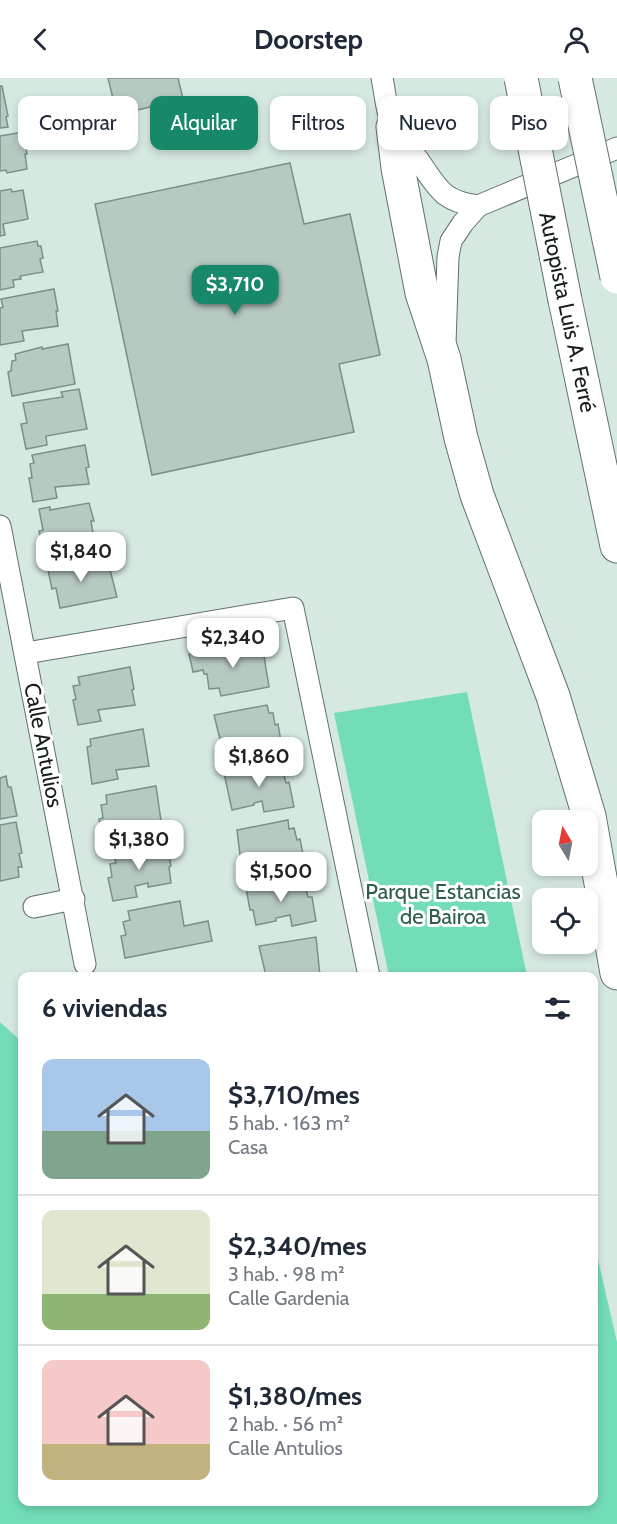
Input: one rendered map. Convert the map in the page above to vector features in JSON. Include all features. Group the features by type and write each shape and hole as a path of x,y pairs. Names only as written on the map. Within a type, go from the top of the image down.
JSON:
{"highway":[{"name":"Autopista Luis A. Ferré","path":"521,78 617,546"},
{"path":"574,78 617,277"},
{"path":"396,150 422,293 444,359 460,438 477,495 554,696 589,816 617,973"}],"street":[{"path":"382,78 386,96"},
{"path":"444,359 448,257 451,241 463,223 478,206 617,148"},
{"path":"410,150 431,182 445,196 464,205 478,206"},
{"name":"Calle Antulios","path":"0,526 85,964"},
{"path":"26,653 293,608 368,972"},
{"path":"34,907 74,899"}],"green space":[{"name":"Parque Estancias de Bairoa","path":"467,692 526,972 388,972 334,713"},
{"path":"0,1022 18,1038 18,1506 598,1506 598,1259 617,1342 617,1524 0,1524"}],"building":[{"path":"108,78 178,78 182,96 150,96 150,107 138,110 138,96 112,96"},
{"path":"0,86 2,86 8,116 6,117 8,127 0,128"},
{"path":"18,133 18,150 26,150 27,169 7,173 6,170 0,171 0,136"},
{"path":"290,163 304,224 350,214 380,355 339,364 354,432 152,475 95,204"},
{"path":"11,189 12,192 23,190 28,219 3,224 5,235 0,236 0,191"},
{"path":"37,241 38,246 41,246 43,258 40,259 43,272 20,276 21,279 13,280 14,287 0,290 0,248"},
{"path":"54,289 58,326 22,331 24,341 0,345 0,308 3,307 1,299"},
{"path":"68,344 75,384 12,396 8,372 11,371 12,361 16,360 15,354 42,347 42,349"},
{"path":"79,389 87,429 46,436 47,445 26,449 21,424 27,423 23,403 63,397 61,392"},
{"path":"85,445 89,484 55,487 57,498 33,502 29,478 32,478 30,464 34,463 32,455"},
{"path":"89,503 94,521 91,521 93,533 64,541 65,551 44,555 39,531 43,530 39,509 50,507 50,510"},
{"path":"72,560 74,570 108,562 117,597 60,608 56,588 52,589 47,565"},
{"path":"253,643 254,651 263,650 269,687 221,696 219,688 209,689 207,674 204,674 203,670 193,672 189,654"},
{"path":"130,667 135,705 98,710 101,721 78,725 73,686 80,685 78,677"},
{"path":"267,705 269,713 273,713 275,725 278,724 282,748 258,753 256,743 223,751 214,715"},
{"path":"143,729 149,766 116,770 118,779 92,784 87,747 91,746 90,739"},
{"path":"277,763 279,771 283,771 286,783 289,782 294,807 264,812 262,801 232,810 224,773"},
{"path":"6,776 8,787 11,787 17,816 0,819 0,778"},
{"path":"156,786 161,821 124,829 126,838 103,843 99,819 103,818 101,805 107,804 106,795"},
{"path":"288,820 289,829 294,828 297,840 300,839 305,864 247,875 244,863 241,863 237,830"},
{"path":"16,822 22,853 19,854 22,867 18,867 19,877 0,881 0,825"},
{"path":"167,844 171,883 148,887 148,883 135,886 137,897 113,901 108,878 112,877 110,864 116,863 114,854"},
{"path":"301,878 302,886 305,885 308,897 312,897 316,921 292,926 290,915 276,918 276,921 256,925 253,910 250,910 246,888"},
{"path":"180,901 184,926 208,921 212,941 125,958 121,936 126,935 123,922 130,920 128,911"},
{"path":"316,937 320,972 265,972 259,946"}]}
